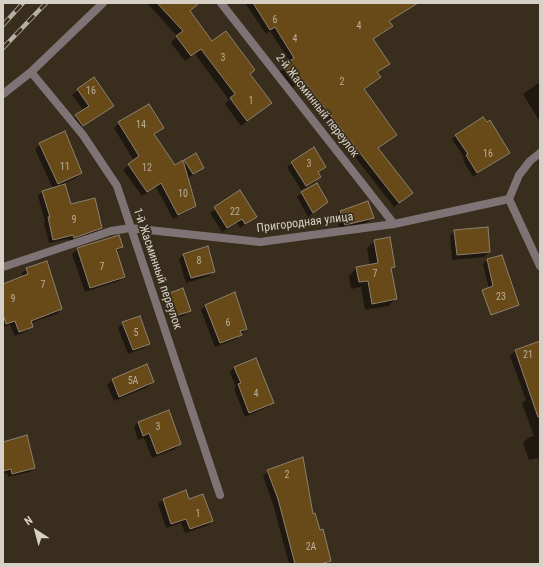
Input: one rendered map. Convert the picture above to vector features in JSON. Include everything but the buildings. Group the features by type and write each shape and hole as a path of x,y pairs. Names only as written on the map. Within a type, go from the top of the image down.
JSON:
{"street":[{"path":"3,94 31,72 103,3"},
{"name":"2-й Жасминный переулок","path":"221,3 394,224"},
{"name":"1-й Жасминный переулок","path":"31,72 83,135 117,186 220,495"},
{"path":"540,153 530,161 520,175 509,199 540,266"},
{"name":"Пригородная улица","path":"3,267 111,231 130,228 260,242 394,224 509,199"}],"railway":[{"path":"3,25 23,3"},
{"path":"3,48 46,3"}]}
